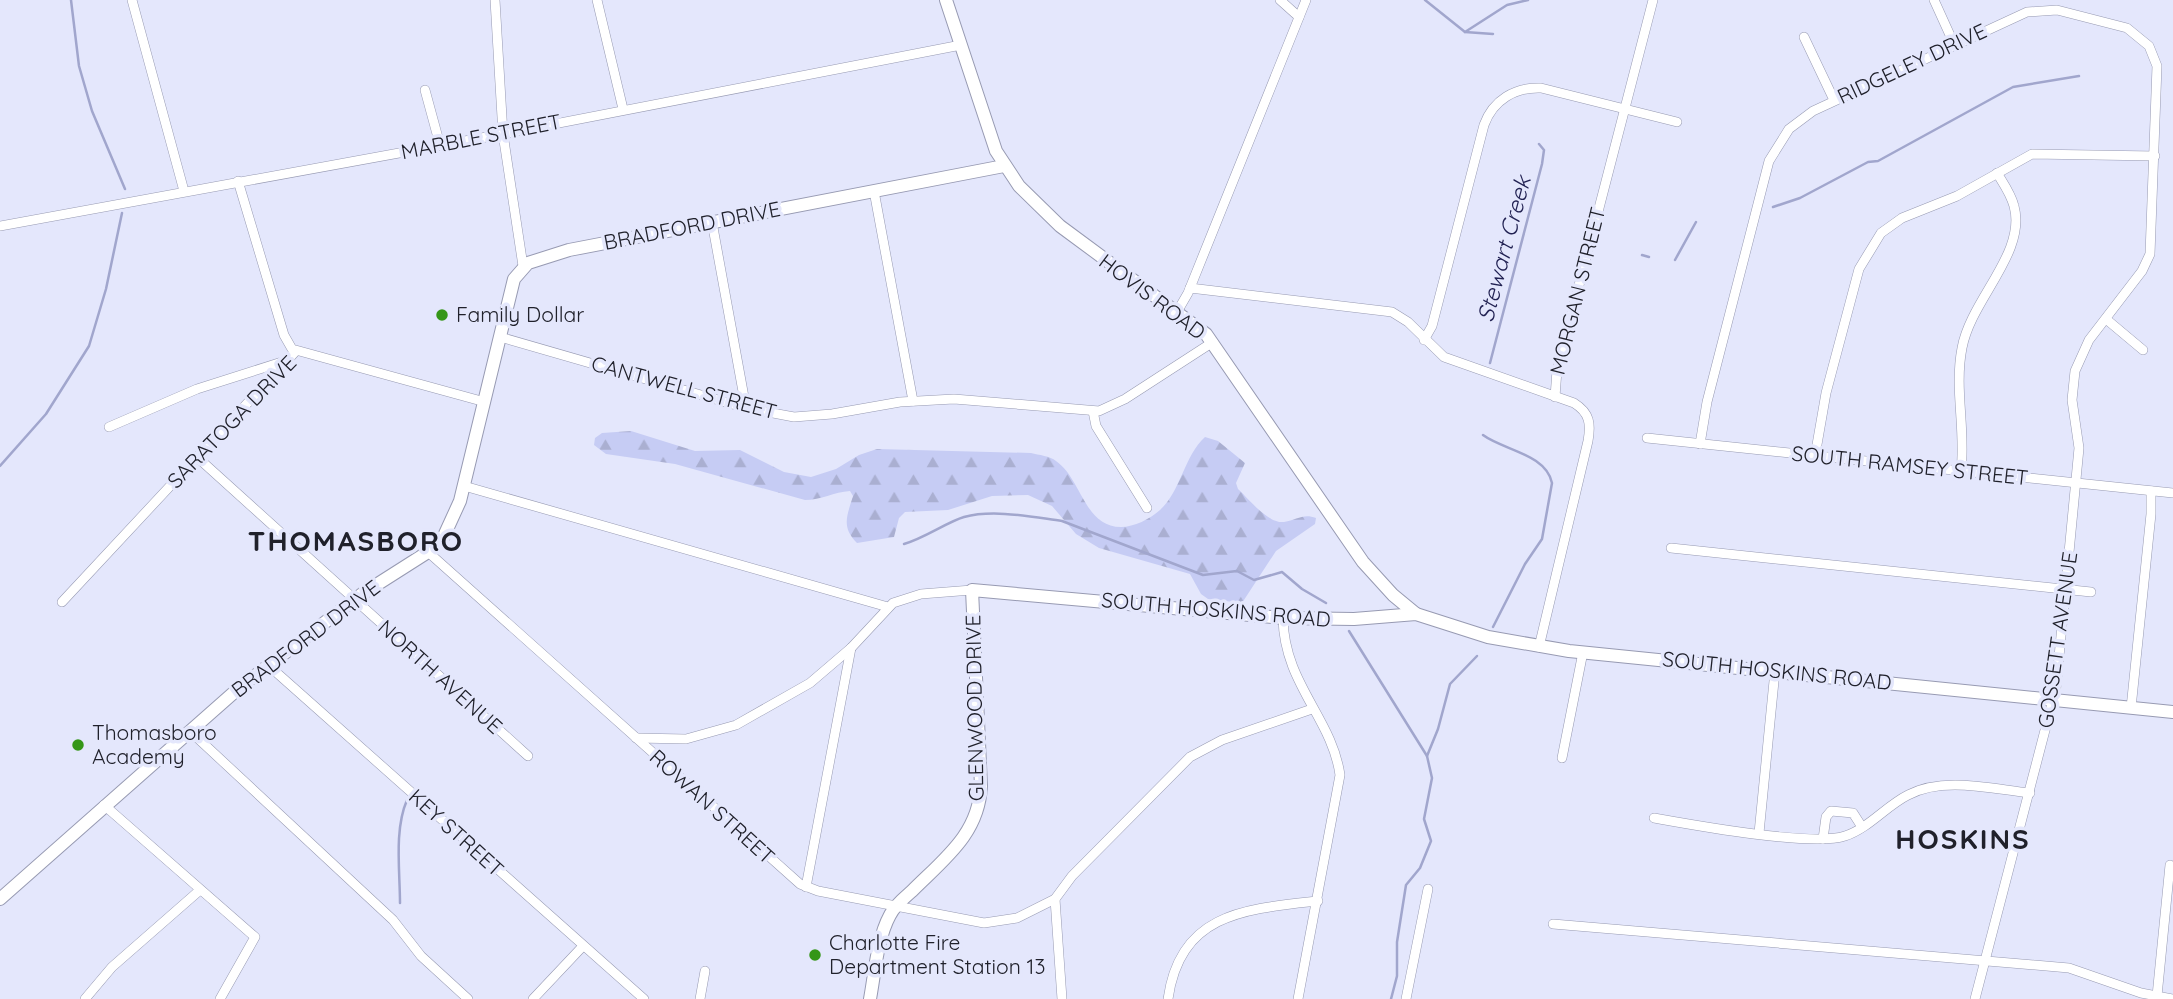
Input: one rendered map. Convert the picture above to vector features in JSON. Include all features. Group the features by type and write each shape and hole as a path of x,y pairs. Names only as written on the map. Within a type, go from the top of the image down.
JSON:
{"street":[{"path":"132,0 184,191"},
{"path":"495,0 503,134 523,266"},
{"path":"597,0 623,109"},
{"name":"HOVIS ROAD","path":"946,0 1004,166 1020,186 1072,236 1177,312 1213,342 1363,562 1393,595 1416,614"},
{"path":"1280,0 1299,17"},
{"path":"1177,312 1190,288 1306,0"},
{"name":"MORGAN STREET","path":"1539,647 1590,428 1588,416 1581,407 1555,397 1557,370 1653,0"},
{"path":"1934,0 1954,44"},
{"name":"RIDGELEY DRIVE","path":"1700,444 1707,402 1772,154 1794,124 1834,100 2021,14 2042,10 2064,12 2136,33 2149,46 2157,66 2150,254 2142,271 2082,352 2075,371 2072,400 2079,448 2077,483"},
{"path":"1804,37 1834,100"},
{"name":"MARBLE STREET","path":"0,226 503,134 961,45"},
{"path":"1424,340 1432,326 1484,125 1495,105 1512,93 1541,88 1677,122"},
{"path":"425,90 440,145"},
{"path":"1815,456 1826,393 1858,269 1872,243 1902,218 1957,196 2021,158 2038,153 2155,156"},
{"name":"BRADFORD DRIVE","path":"0,900 104,805 268,665 354,600 428,552 453,523 514,279 523,266 563,251 1004,166"},
{"path":"1961,471 1964,444 1959,374 1962,346 1981,297 2009,254 2016,234 2013,203 1997,173"},
{"path":"238,181 284,335 296,351"},
{"path":"874,191 913,401"},
{"path":"712,222 747,408"},
{"path":"1190,288 1387,311 1408,321 1439,354 1555,397"},
{"path":"2106,319 2143,350"},
{"name":"CANTWELL STREET","path":"500,337 747,408 794,417 813,417 913,401 986,400 1093,411"},
{"path":"1147,508 1096,426 1093,411 1109,408 1125,399 1213,342"},
{"name":"SARATOGA DRIVE","path":"62,602 296,351 485,402"},
{"path":"109,427 197,389 287,361"},
{"name":"SOUTH RAMSEY STREET","path":"1647,438 2173,493"},
{"name":"NORTH AVENUE","path":"197,457 528,756"},
{"name":"GOSSETT AVENUE","path":"1975,999 2054,699 2077,483"},
{"path":"464,486 888,607"},
{"path":"2131,708 2151,514 2151,491"},
{"path":"1671,548 2091,592"},
{"name":"ROWAN STREET","path":"428,552 761,852 806,887 975,922 999,922 1017,918 1055,900"},
{"name":"SOUTH HOSKINS ROAD","path":"636,738 686,739 705,736 736,725 799,691 851,648 888,607 920,594 972,590 1283,618 1354,620 1416,614 1488,637 1539,647 2173,712"},
{"name":"GLENWOOD DRIVE","path":"870,999 882,938 895,907 958,846 974,821 978,809 981,786 972,590"},
{"path":"1283,618 1287,656 1332,747 1340,775 1298,999"},
{"path":"806,887 851,648"},
{"path":"1562,758 1583,652"},
{"name":"KEY STREET","path":"268,665 644,999"},
{"path":"1759,833 1775,671"},
{"path":"1062,999 1055,900 1072,876 1190,757 1222,740 1312,709"},
{"path":"190,731 393,920 421,956 468,999"},
{"path":"1654,818 1823,839 1845,836 1907,795 1923,788 1944,786 2029,793"},
{"path":"104,805 255,937 220,999"},
{"path":"1823,839 1826,817 1831,811 1853,813 1862,827"},
{"path":"2157,996 2170,865"},
{"path":"1406,999 1428,889"},
{"path":"85,999 112,967 200,890"},
{"path":"1168,999 1178,958 1204,930 1217,922 1254,910 1318,901"},
{"path":"1553,924 2084,971 2173,999"},
{"path":"533,999 583,946"},
{"path":"700,999 705,971"}],"green space":[{"path":"631,431 695,451 740,450 784,472 811,477 836,469 859,455 877,449 1031,453 1056,461 1072,479 1091,511 1109,525 1121,527 1142,522 1160,510 1173,493 1192,454 1205,437 1218,441 1245,463 1236,483 1238,489 1265,515 1278,522 1304,517 1316,518 1315,524 1276,551 1242,603 1208,599 1201,594 1190,574 1099,548 1076,534 1052,506 1028,495 992,496 948,510 905,512 899,518 894,537 857,543 847,526 847,515 853,496 850,491 805,500 675,464 606,454 594,445 595,438 602,433"}],"waterway":[{"path":"71,0 79,66 92,111 125,189"},
{"name":"Stewart Creek","path":"1425,0 1465,32 1493,34"},
{"path":"1465,32 1507,5 1528,0"},
{"path":"1773,207 1800,198 1868,162 1878,161 2013,87 2079,76"},
{"name":"Stewart Creek","path":"1490,363 1542,164 1544,150 1539,144"},
{"path":"0,466 46,414 89,346 106,289 122,213"},
{"path":"1675,260 1696,222"},
{"path":"1642,255 1649,257"},
{"name":"Stewart Creek","path":"1483,435 1542,465 1552,483 1542,539 1525,564 1493,627"},
{"path":"904,544 957,519 976,515 1000,514 1062,521 1203,575 1237,571 1254,580 1282,572 1302,589 1326,603"},
{"name":"Stewart Creek","path":"1349,631 1427,756 1432,778 1424,819 1431,841 1420,868 1406,885 1397,942 1397,976 1391,999"},
{"name":"Stewart Creek","path":"1427,756 1438,729 1450,684 1477,656"},
{"path":"400,903 399,837 407,800"}],"place":[{"name":"Family Dollar","path":"442,315"},
{"name":"Thomasboro Academy","path":"78,745"},
{"name":"Charlotte Fire Department Station 13","path":"815,955"}],"district":[{"name":"THOMASBORO","path":"356,541"},
{"name":"HOSKINS","path":"1963,839"}]}
